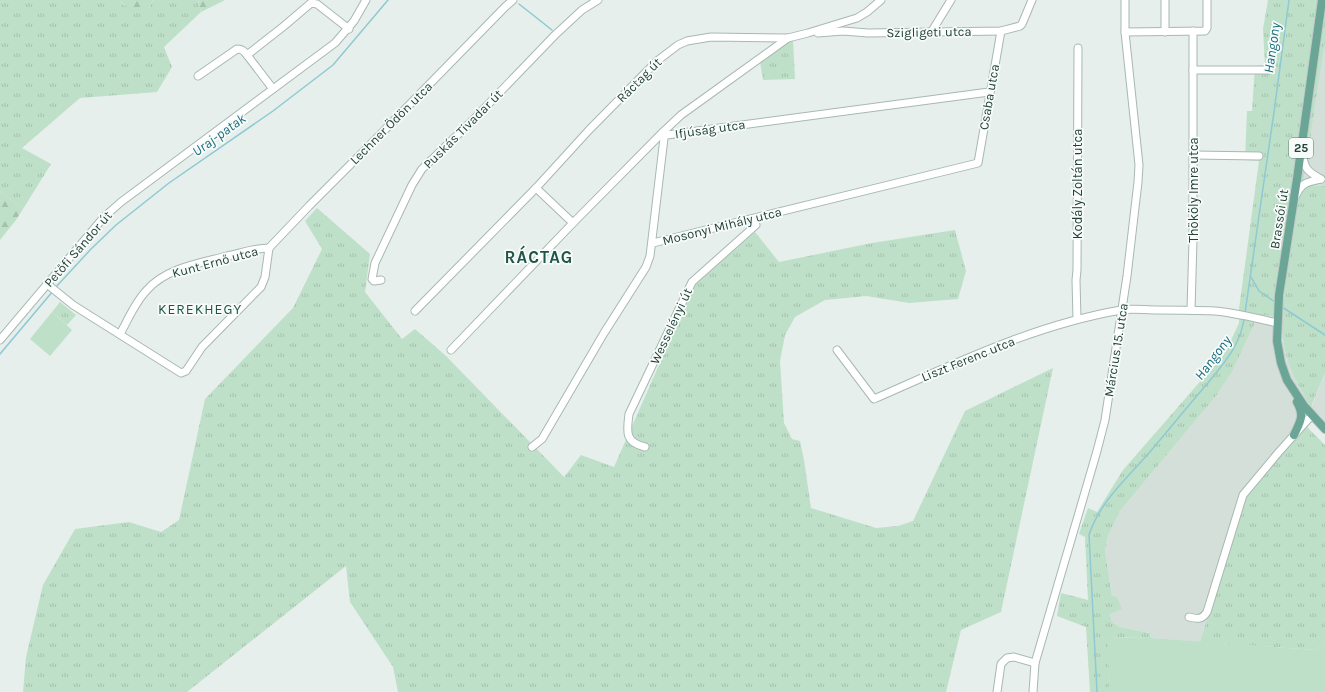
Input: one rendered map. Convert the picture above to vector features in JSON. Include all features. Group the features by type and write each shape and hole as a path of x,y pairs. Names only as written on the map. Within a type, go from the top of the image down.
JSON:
{"main road":[{"name":"Brassói út","path":"1322,0 1278,308 1276,341 1283,370 1290,385 1312,415 1325,429"},
{"path":"1290,385 1292,393 1299,404 1302,414 1302,418 1294,435"}],"street":[{"name":"Petőfi Sándor út","path":"0,340 49,285 104,216 335,43 349,28 366,0"},
{"name":"Lechner Ödön utca","path":"269,248 513,0"},
{"name":"Puskás Tivadar út","path":"381,280 374,281 372,279 375,263 412,186 422,169 472,121 554,35 582,10 598,0"},
{"path":"653,243 664,138 663,132 681,114 788,38 857,18 881,0"},
{"path":"932,31 951,0"},
{"name":"Szigligeti utca","path":"808,33 843,31 868,33 1001,30 1020,26 1032,0"},
{"name":"Március 15. utca","path":"1033,692 1035,662 1102,434 1112,383 1123,310 1139,166 1125,32 1125,0"},
{"path":"1165,0 1165,32"},
{"path":"1125,32 1205,31 1207,0"},
{"path":"247,55 284,26 311,1 349,28"},
{"name":"Csaba utca","path":"978,163 989,92 1001,30"},
{"name":"Thököly Imre utca","path":"1191,310 1193,31"},
{"name":"Ráctag út","path":"415,311 536,188 589,130 657,61 678,44 711,37 788,38"},
{"name":"Kodály Zoltán utca","path":"1077,319 1078,48"},
{"path":"198,76 237,49 242,50 247,55 273,89"},
{"path":"1193,70 1269,70"},
{"name":"Ifjúság utca","path":"451,350 573,222 663,132 668,135 989,92"},
{"path":"1304,127 1303,159 1305,165 1310,173 1323,179"},
{"path":"1193,155 1259,156"},
{"name":"Mosonyi Mihály utca","path":"532,448 542,439 604,333 646,267 653,243 978,163"},
{"path":"1297,179 1323,179"},
{"path":"1294,199 1300,187 1308,182 1323,179"},
{"path":"536,188 573,222"},
{"name":"Wesselényi út","path":"645,447 632,441 627,432 629,414 692,282 756,225 754,219"},
{"path":"49,285 73,305 180,373 186,371 202,347 262,287 269,248"},
{"name":"Kunt Ernő utca","path":"120,334 146,290 156,281 189,266 254,250 269,248"},
{"name":"Liszt Ferenc utca","path":"837,350 874,399 1000,345 1077,319 1123,310 1215,311 1237,314 1277,323"},
{"path":"1189,617 1200,618 1207,612 1244,495 1312,415"},
{"path":"997,692 1001,664 1007,658 1014,657 1035,662"}],"shaded area":[{"path":"1325,43 1325,186 1303,185"},
{"path":"1255,314 1282,317 1283,339 1287,359 1302,392 1312,406 1325,373 1325,422 1319,415 1243,500 1200,642 1151,638 1150,633 1120,627 1112,622 1110,614 1112,596 1105,551 1108,536 1120,511 1216,396 1232,372 1254,325"}],"green space":[{"path":"0,0 119,0 123,5 149,9 153,0 198,0 201,12 164,47 172,67 157,92 80,98 22,148 51,164 23,209 0,191"},
{"path":"119,0 153,0 149,9 141,9 129,7"},
{"path":"198,0 225,0 201,12"},
{"path":"1268,0 1325,0 1325,43 1303,185 1325,186 1325,373 1311,407 1297,383 1287,357 1283,336 1282,317 1255,314 1254,325 1232,372 1216,396 1120,511 1108,536 1105,551 1112,596 1117,597 1122,609 1110,614 1112,622 1120,627 1150,633 1151,638 1108,637 1110,692 1090,692 1086,627 1057,616 1061,593 1088,600 1085,537 1079,534 1088,508 1097,512 1123,470 1225,353 1239,323 1239,309 1259,161 1245,160 1247,111 1252,111 1255,66 1265,65 1263,29"},
{"path":"793,40 795,79 763,80 760,62"},
{"path":"0,191 23,209 0,240"},
{"path":"317,208 370,254 365,292 402,339 415,329 446,356 564,477 581,455 614,467 696,284 755,232 779,262 872,243 955,230 966,271 958,299 909,303 866,296 825,300 795,317 785,335 780,361 784,423 792,439 800,441 811,508 876,528 898,526 913,521 965,411 1053,368 1001,612 961,630 946,692 398,692 393,667 350,602 346,566 187,692 23,692 26,657 43,585 75,529 129,522 161,532 179,520 205,399 293,308 322,249 305,221"},
{"path":"60,302 76,315 67,325 52,312"},
{"path":"52,312 72,330 50,356 30,339"},
{"path":"1307,427 1325,445 1325,642 1316,650 1200,642 1243,500 1248,492"},
{"path":"1107,637 1151,638 1316,650 1325,642 1325,692 1110,692"}],"waterway":[{"name":"Uraj-patak","path":"55,288 91,249 116,225 169,183 273,111 333,65 388,0"},
{"name":"Hangony","path":"1245,313 1289,0"},
{"path":"519,4 552,30"},
{"path":"1251,277 1259,291 1275,302"},
{"name":"Uraj-patak","path":"0,354 53,291"},
{"path":"1282,307 1325,335"},
{"name":"Hangony","path":"1097,692 1089,535 1099,512 1114,492 1225,361 1239,338 1244,319"}],"district":[{"name":"RÁCTAG","path":"539,257"},
{"name":"KEREKHEGY","path":"200,309"}]}
